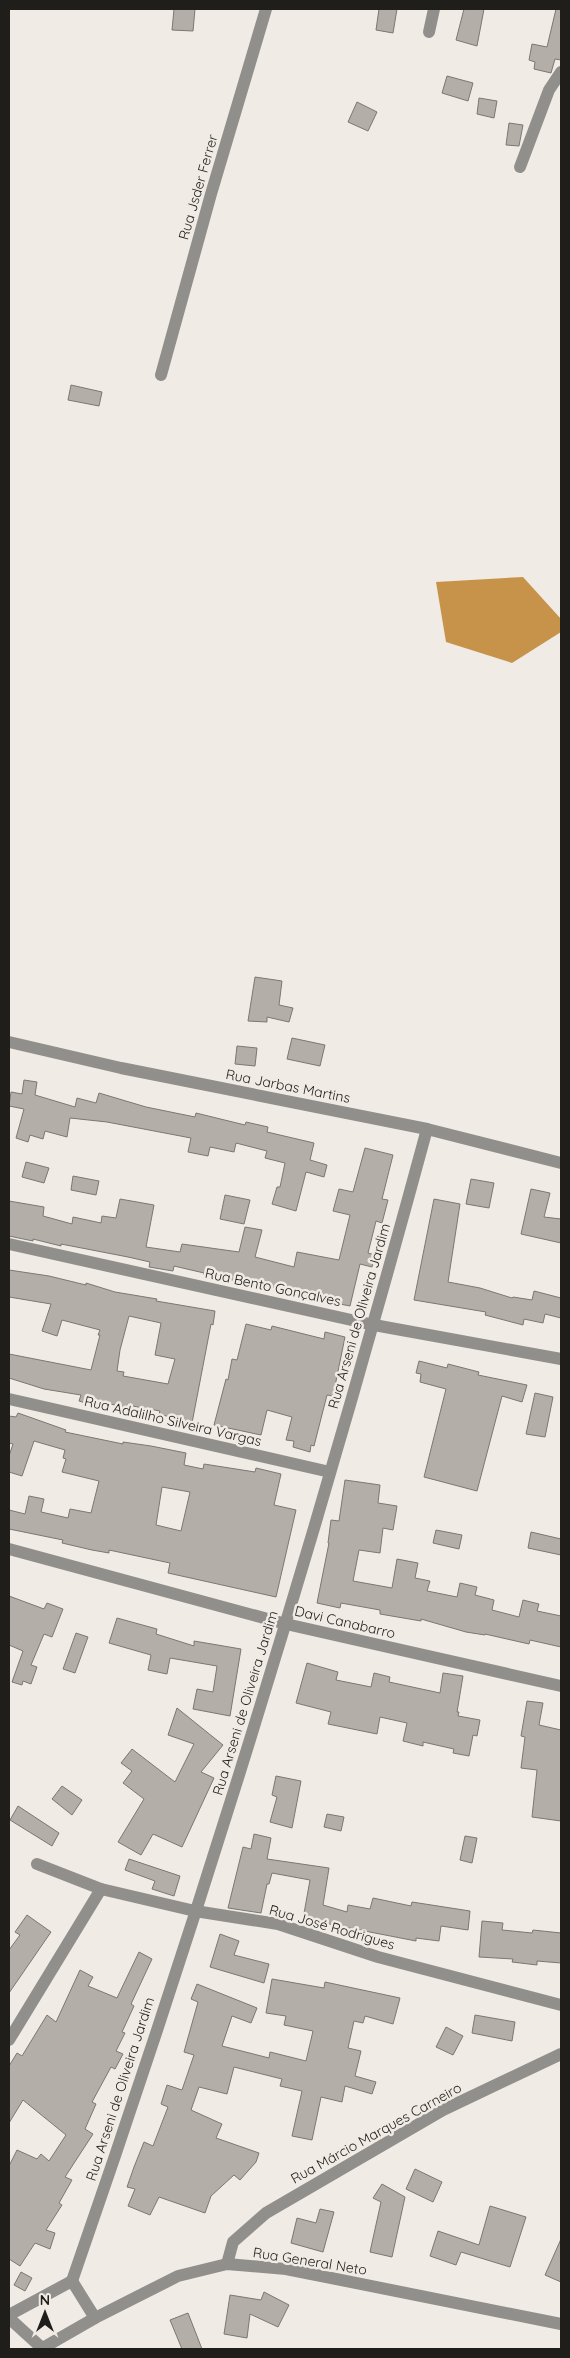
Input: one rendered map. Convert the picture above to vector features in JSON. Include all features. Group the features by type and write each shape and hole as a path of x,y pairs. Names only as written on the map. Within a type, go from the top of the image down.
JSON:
{"street":[{"name":"Rua Jsder Ferrer","path":"161,375 211,194 266,9"},
{"path":"430,32 434,9"},
{"path":"520,168 549,90 561,72"},
{"name":"Rua Jarbas Martins","path":"9,1042 131,1070 427,1129 561,1162"},
{"name":"Rua Arseni de Oliveira Jardim","path":"72,2281 195,1911 286,1624 374,1324 427,1129"},
{"name":"Rua Bento Gonçalves","path":"9,1244 374,1324 561,1358"},
{"name":"Rua Adalilho Silveira Vargas","path":"9,1399 330,1472"},
{"name":"Davi Canabarro","path":"9,1549 286,1624 561,1686"},
{"name":"Rua José Rodrigues","path":"37,1864 101,1888 195,1911 278,1924 378,1957 561,2005"},
{"path":"9,2040 101,1888"},
{"name":"Rua Márcio Marques Carneiro","path":"226,2264 233,2242 266,2213 443,2110 561,2054"},
{"name":"Rua General Neto","path":"42,2349 95,2318 178,2276 226,2264 286,2270 561,2324"},
{"path":"42,2349 9,2316 72,2281 95,2318"}],"shaded area":[{"path":"523,577 561,619 561,632 512,663 446,642 436,582"}],"building":[{"path":"174,9 195,9 193,31 172,30"},
{"path":"379,9 397,9 393,33 376,30"},
{"path":"464,9 484,9 477,46 456,40"},
{"path":"556,9 561,10 561,60 555,59 551,73 534,69 535,62 529,60 532,44 547,47"},
{"path":"447,76 473,83 468,101 442,93"},
{"path":"479,98 497,101 494,118 477,114"},
{"path":"357,102 377,112 368,131 348,122"},
{"path":"509,123 523,125 519,146 506,145"},
{"path":"71,385 102,392 99,406 68,400"},
{"path":"255,977 282,981 279,1005 293,1008 289,1022 267,1017 267,1022 248,1021"},
{"path":"292,1038 325,1045 320,1066 287,1059"},
{"path":"237,1046 257,1048 255,1066 235,1064"},
{"path":"24,1080 37,1082 35,1095 75,1107 77,1098 96,1103 99,1093 146,1107 195,1117 196,1113 245,1125 246,1122 268,1127 267,1132 314,1143 310,1160 327,1165 324,1177 306,1172 296,1211 272,1204 277,1187 280,1187 285,1163 265,1158 267,1151 236,1143 234,1152 210,1147 208,1156 188,1152 191,1138 107,1122 70,1118 67,1137 45,1131 43,1139 30,1135 28,1142 16,1138 24,1109 9,1106 11,1092 22,1094"},
{"path":"365,1148 393,1155 382,1199 388,1200 382,1223 376,1221 368,1253 375,1255 372,1267 360,1264 350,1306 310,1298 310,1296 238,1279 238,1281 204,1275 204,1273 174,1266 173,1271 149,1267 150,1262 128,1257 9,1236 9,1201 44,1207 43,1216 72,1224 73,1217 101,1223 102,1216 116,1218 120,1199 154,1205 146,1247 180,1252 182,1244 239,1252 245,1227 262,1230 255,1257 294,1267 297,1252 339,1260 350,1215 333,1211 339,1189 353,1192"},
{"path":"26,1162 49,1168 44,1183 22,1177"},
{"path":"73,1176 99,1181 96,1195 71,1190"},
{"path":"471,1179 494,1183 489,1208 466,1204"},
{"path":"531,1189 550,1193 544,1217 561,1219 561,1243 521,1234"},
{"path":"225,1195 250,1200 244,1224 220,1219"},
{"path":"434,1199 460,1204 448,1282 480,1288 512,1298 532,1300 534,1291 561,1298 561,1318 545,1314 543,1323 524,1319 523,1325 485,1315 486,1312 414,1300"},
{"path":"9,1270 49,1276 86,1285 86,1283 115,1292 157,1299 156,1301 215,1311 192,1423 159,1414 160,1411 127,1405 127,1408 94,1400 92,1405 79,1401 81,1395 44,1389 9,1378 9,1354 91,1370 100,1330 62,1320 57,1336 42,1331 51,1304 9,1297","holes":["129,1316 161,1323 155,1355 175,1359 168,1384 123,1376 124,1372 117,1371 120,1350"]},
{"path":"246,1324 271,1330 272,1326 324,1339 325,1332 345,1337 333,1396 327,1395 314,1446 311,1445 310,1452 293,1447 294,1441 286,1440 292,1417 267,1410 261,1435 214,1425 226,1379 228,1380 232,1359 237,1360"},
{"path":"419,1361 447,1368 448,1364 479,1372 478,1375 527,1385 522,1402 502,1396 477,1491 424,1477 446,1389 420,1382 421,1374 416,1373"},
{"path":"535,1393 553,1397 545,1437 526,1434"},
{"path":"18,1413 66,1430 65,1432 123,1444 123,1442 186,1453 184,1465 203,1469 204,1464 255,1472 256,1468 281,1474 274,1505 296,1510 276,1597 168,1573 170,1563 109,1550 109,1553 92,1550 62,1543 63,1540 9,1529 9,1510 25,1514 29,1496 44,1499 41,1512 68,1518 70,1509 91,1513 99,1481 62,1472 66,1459 63,1458 65,1450 34,1441 22,1476 9,1472 9,1456 13,1444 9,1443 9,1416 16,1417","holes":["162,1487 190,1492 181,1531 156,1525"]},
{"path":"345,1480 380,1485 378,1503 397,1506 393,1530 383,1528 380,1553 359,1550 353,1581 392,1588 397,1559 418,1563 415,1578 430,1581 427,1591 457,1597 460,1583 477,1587 475,1595 494,1600 492,1610 519,1617 523,1600 539,1604 537,1611 561,1616 561,1647 530,1640 529,1644 485,1634 466,1632 421,1619 421,1621 380,1614 380,1610 341,1603 340,1608 317,1603 329,1543 331,1520 339,1521"},
{"path":"436,1530 462,1535 459,1549 433,1543"},
{"path":"531,1532 561,1539 561,1555 528,1548"},
{"path":"9,1596 44,1609 47,1603 63,1609 52,1637 44,1634 31,1665 37,1667 31,1684 23,1681 22,1685 12,1682 23,1651 9,1645"},
{"path":"117,1618 157,1629 156,1634 194,1646 194,1641 241,1649 230,1716 193,1709 197,1689 213,1692 217,1666 170,1658 167,1674 148,1670 151,1655 109,1643"},
{"path":"76,1633 88,1637 75,1673 63,1669"},
{"path":"307,1663 338,1672 336,1680 371,1687 374,1673 390,1677 389,1682 440,1693 443,1673 463,1676 458,1716 480,1720 477,1736 473,1735 469,1756 453,1753 454,1749 423,1742 423,1746 403,1741 407,1723 380,1717 377,1734 328,1724 331,1712 296,1703"},
{"path":"527,1701 543,1703 539,1725 561,1730 561,1821 532,1817 537,1770 521,1768 525,1737 521,1736"},
{"path":"177,1708 223,1745 201,1772 214,1778 182,1847 153,1834 141,1855 118,1842 144,1799 123,1783 132,1771 121,1763 132,1749 175,1782 194,1744 168,1735"},
{"path":"276,1776 301,1781 292,1828 270,1822 277,1797 272,1795"},
{"path":"62,1786 82,1800 72,1815 52,1799"},
{"path":"18,1806 59,1833 52,1846 10,1820"},
{"path":"327,1814 344,1817 341,1831 324,1827"},
{"path":"254,1834 271,1838 267,1859 329,1868 323,1905 347,1912 348,1905 370,1909 373,1898 411,1906 412,1902 470,1911 468,1930 441,1926 439,1941 416,1938 416,1941 303,1919 310,1880 272,1873 269,1884 267,1884 261,1913 228,1908 243,1847 251,1849"},
{"path":"465,1836 477,1838 472,1863 460,1860"},
{"path":"129,1859 180,1876 174,1896 152,1889 155,1881 125,1870"},
{"path":"27,1915 51,1932 9,1993 9,1950 20,1935 15,1932"},
{"path":"482,1921 503,1923 502,1930 532,1933 533,1930 561,1933 561,1963 537,1961 537,1965 512,1962 513,1959 479,1957"},
{"path":"220,1934 239,1941 234,1955 269,1964 264,1983 210,1967"},
{"path":"139,1952 152,1959 131,2004 134,2006 122,2032 125,2033 116,2051 123,2054 115,2069 111,2067 92,2102 96,2104 85,2129 93,2134 65,2177 72,2180 59,2203 62,2205 46,2230 55,2233 50,2249 35,2243 20,2266 9,2259 9,2166 17,2150 37,2159 41,2154 49,2161 66,2135 23,2100 9,2123 9,2066 17,2053 22,2056 47,2015 56,2022 80,1970 93,1977 88,1986 117,1998"},
{"path":"272,1979 324,1988 325,1982 400,1998 393,2024 365,2016 363,2023 354,2021 348,2048 361,2051 355,2076 376,2082 372,2094 345,2086 342,2102 321,2097 312,2140 292,2136 302,2091 280,2086 282,2079 234,2067 227,2094 199,2087 191,2110 222,2124 216,2138 259,2153 256,2162 240,2180 234,2175 211,2196 205,2213 159,2197 150,2215 128,2206 135,2189 127,2187 144,2142 153,2146 168,2107 161,2104 167,2085 182,2090 194,2055 184,2052 198,2002 191,1999 197,1984 257,2008 251,2023 232,2016 222,2046 269,2058 270,2052 306,2061 313,2031 284,2025 286,2016 266,2013"},
{"path":"475,2015 515,2022 512,2041 472,2033"},
{"path":"446,2027 463,2036 453,2055 436,2047"},
{"path":"415,2169 442,2182 433,2202 406,2189"},
{"path":"382,2184 405,2197 392,2257 370,2252 381,2202 373,2198"},
{"path":"490,2206 526,2217 510,2267 461,2252 456,2265 430,2256 438,2231 479,2245"},
{"path":"320,2209 334,2212 323,2252 291,2243 297,2218 316,2223"},
{"path":"561,2239 561,2282 545,2275"},
{"path":"21,2272 32,2278 25,2291 14,2285"},
{"path":"264,2292 289,2305 278,2327 250,2314 247,2338 224,2334 230,2295 261,2300"},
{"path":"188,2313 202,2349 182,2349 170,2320"}]}
